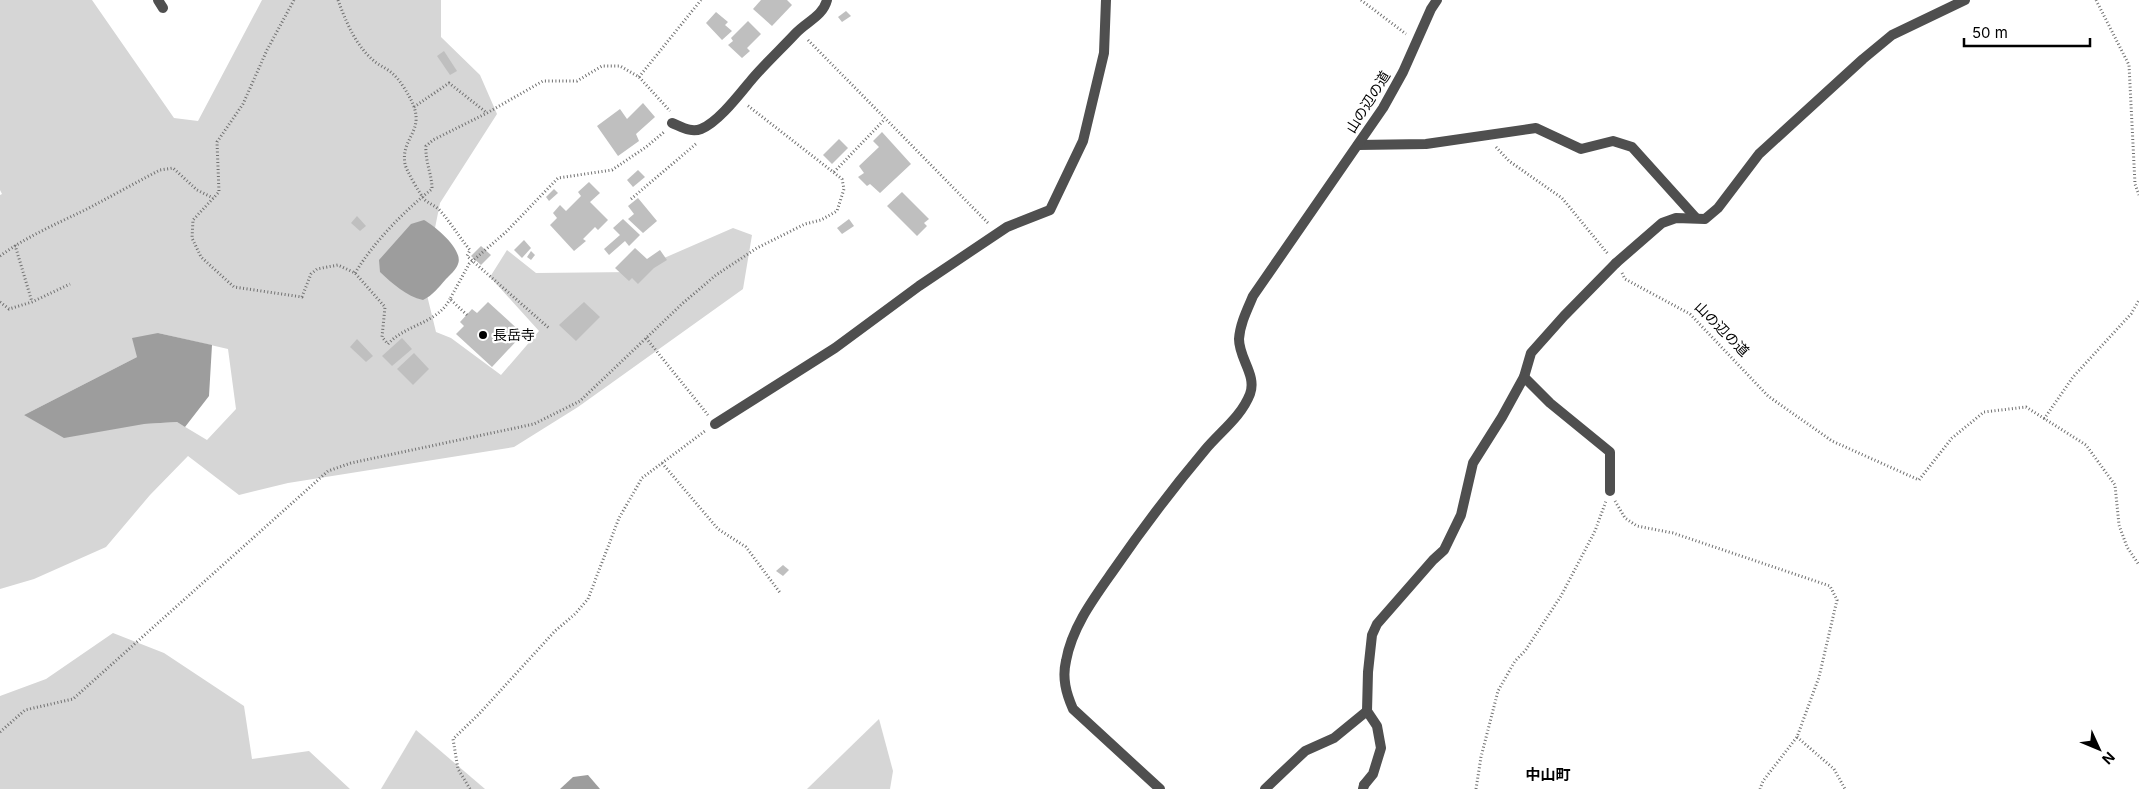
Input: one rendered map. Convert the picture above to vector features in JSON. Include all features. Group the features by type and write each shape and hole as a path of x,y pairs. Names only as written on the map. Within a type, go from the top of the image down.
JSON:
{"street":[{"path":"672,123 692,131 703,128 738,98 752,79 799,30 813,20 826,6 827,0"},
{"path":"715,424 835,348 919,286 1007,227 1050,210 1083,142 1104,53 1106,0"},
{"name":"山の辺の道","path":"1358,145 1383,108 1403,72 1430,9 1437,0"},
{"path":"1364,787 1373,774 1381,748 1377,726 1367,711 1368,672 1372,635 1377,624 1444,550 1462,515 1473,463 1502,418 1524,377 1531,353 1616,263 1662,223 1676,218 1705,219 1718,208 1759,154 1862,59 1892,36 1964,0"},
{"path":"1485,135 1536,128 1581,149 1613,141 1632,147 1696,218"},
{"name":"山の辺の道","path":"1358,145 1426,144 1485,135"},
{"path":"1160,789 1073,709 1064,676 1066,660 1082,616 1137,536 1206,448 1239,414 1250,393 1252,379 1244,360 1239,340 1243,319 1253,296 1358,145"},
{"path":"1524,377 1550,404 1610,452 1610,491"},
{"path":"1265,789 1305,750 1334,738 1367,711"}],"path":[{"path":"294,0 267,50 244,104 217,142 219,192 193,220 192,238 201,257 234,287 302,297 311,274 317,269 338,265 355,273 385,306 382,337 388,344 396,335 436,316 445,308 472,261 506,232 558,178 612,170 646,147 672,123 672,113 639,78 620,66 602,66 577,81 543,81 487,113 433,140 426,146 426,159 432,179 432,189 380,240 355,273"},
{"path":"338,0 344,17 360,46 374,61 394,74 414,107 418,121 406,149 405,164 423,197 427,202 434,204 443,214 470,250 467,256 550,329"},
{"path":"639,78 701,0"},
{"path":"1361,0 1416,42"},
{"path":"2096,0 2129,65 2135,184 2139,196"},
{"path":"799,30 998,234"},
{"path":"414,107 450,82 487,113"},
{"path":"0,732 25,710 73,699 328,471 351,463 534,424 580,401 682,303 716,275 757,248 805,224 821,220 837,211 844,189 842,179 738,98"},
{"path":"834,172 885,118"},
{"path":"631,199 699,141 703,128"},
{"name":"山の辺の道","path":"1485,135 1509,160 1562,198 1616,263 1625,279 1690,314 1768,396 1832,440 1919,480 1952,438 1984,412 2026,407 2086,445 2116,485 2119,525 2127,547 2139,565"},
{"path":"0,256 15,245 63,218 83,211 160,170 173,168 198,190 213,198"},
{"path":"15,245 32,302"},
{"path":"0,302 9,309 32,302 70,284"},
{"path":"450,299 467,315"},
{"path":"2044,419 2073,377 2131,314 2139,300"},
{"path":"470,789 458,770 453,739 555,631 575,614 588,599 618,518 642,478 715,424 646,338"},
{"path":"662,463 718,529 746,547 782,594"},
{"path":"1610,491 1625,518 1638,526 1672,532 1830,586 1837,600 1819,677 1797,738 1763,781 1760,789"},
{"path":"1476,789 1481,757 1498,692 1515,662 1561,596 1595,531 1610,491"},
{"path":"1797,738 1834,769 1846,789"}],"shaded area":[{"path":"0,0 92,0 174,118 198,121 262,0 441,0 441,37 480,75 497,114 440,203 424,283 436,332 451,338 501,375 539,331 490,277 507,250 536,273 632,272 733,228 752,235 743,289 578,407 514,447 288,483 239,495 188,456 150,495 106,547 34,579 0,589 0,195 2,194 0,190","holes":["158,333 228,349 236,409 207,440 177,422 144,424 24,415 137,357"]},
{"path":"424,220 435,227 447,239 457,252 459,258 453,272 433,294 423,300 405,293 380,272 379,260 411,224"},
{"path":"158,333 212,345 209,396 185,427 177,422 144,424 64,438 24,415 137,357 132,338"},
{"path":"113,633 164,653 244,706 252,759 309,751 350,789 0,789 0,696 46,679"},
{"path":"879,719 893,771 890,789 807,789"},
{"path":"416,730 485,789 381,789"},
{"path":"588,775 600,789 560,789 573,777"}],"building":[{"path":"761,0 787,0 792,5 772,26 753,9"},
{"path":"846,11 851,16 842,22 838,17"},
{"path":"716,12 728,22 725,25 732,31 722,40 706,23"},
{"path":"748,21 761,34 747,48 750,51 742,58 728,45 733,41 731,38"},
{"path":"444,51 457,71 450,75 437,56"},
{"path":"643,103 655,117 636,134 639,141 618,156 597,126 620,109 627,119"},
{"path":"882,132 911,164 880,193 870,184 867,186 858,177 864,173 859,166 879,147 873,141"},
{"path":"839,139 848,148 832,164 823,155"},
{"path":"638,170 645,177 633,187 627,180"},
{"path":"589,182 600,193 590,202 608,220 598,230 595,227 583,239 586,241 574,251 550,225 557,218 553,213 560,205 566,211 581,196 578,192"},
{"path":"554,189 558,193 549,201 546,197"},
{"path":"902,192 929,219 924,223 927,226 917,236 887,206"},
{"path":"638,198 657,221 643,233 628,219 634,214 628,206"},
{"path":"357,216 366,226 360,231 351,223"},
{"path":"623,219 640,235 629,246 625,241 609,255 604,249 620,235 613,228"},
{"path":"849,219 854,226 842,234 837,228"},
{"path":"524,240 531,248 522,258 514,250"},
{"path":"481,246 491,255 481,265 471,256"},
{"path":"635,248 647,259 660,250 667,260 654,268 638,284 632,278 629,281 615,268"},
{"path":"531,251 535,255 531,260 527,257"},
{"path":"488,302 523,334 492,367 456,334 464,326 460,322 472,309 477,313"},
{"path":"584,302 600,317 576,341 559,325"},
{"path":"402,338 412,349 392,366 382,356"},
{"path":"357,339 373,356 366,362 350,347"},
{"path":"414,353 429,369 413,385 397,369"},
{"path":"783,565 789,570 783,576 776,571"}],"place":[{"name":"長岳寺","path":"483,335"}],"district":[{"name":"中山町","path":"1548,775"}]}
